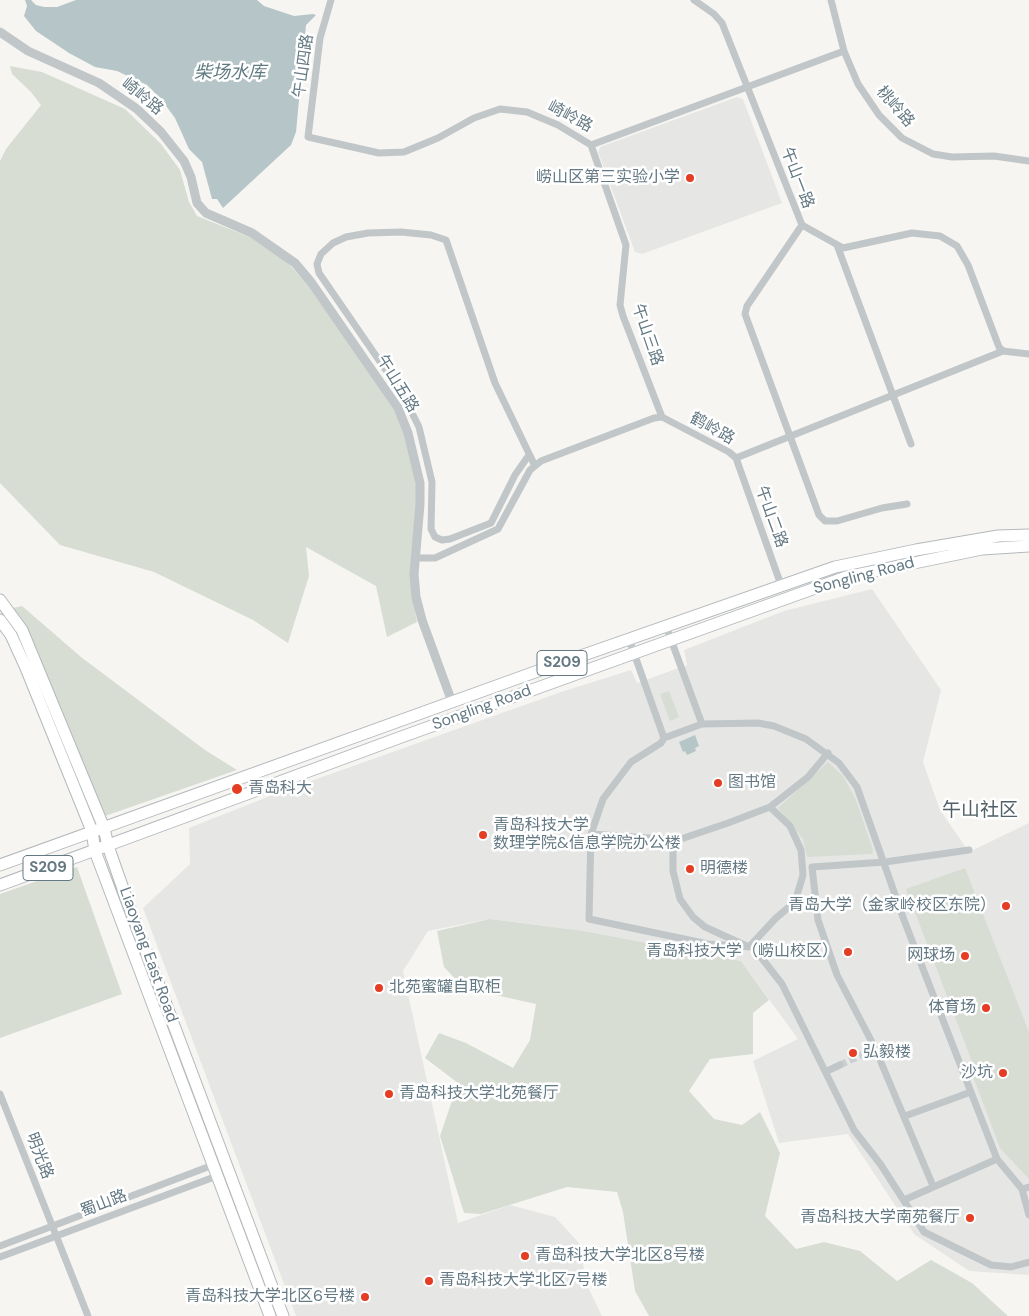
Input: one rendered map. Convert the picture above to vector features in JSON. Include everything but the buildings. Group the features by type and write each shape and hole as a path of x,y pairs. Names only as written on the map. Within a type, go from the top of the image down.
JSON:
{"main road":[{"name":"Songling Road","path":"0,865 452,702 835,567 916,550 998,536 1029,535"},
{"name":"Songling Road","path":"0,885 846,577 982,549 1029,546"},
{"name":"Liaoyang East Road","path":"0,600 22,630 104,828 108,846 283,1316"},
{"name":"Liaoyang East Road","path":"0,620 11,635 26,668 92,831 95,851 270,1316"}],"street":[{"name":"午山四路","path":"308,136 320,38 331,0"},
{"name":"午山一路","path":"694,0 714,14 722,23 794,210 802,225 837,245"},
{"name":"桃岭路","path":"831,0 844,50 858,84 879,115 902,138 918,148 933,154 952,157 994,156 1029,161"},
{"name":"崎岭路","path":"0,32 28,50 99,84 137,109 161,132 184,161 191,177 198,203 206,213 228,223"},
{"name":"崎岭路","path":"308,136 379,153 404,152 438,138 474,118 500,109 527,112 558,124 591,145 844,50"},
{"name":"午山三路","path":"591,145 626,245 620,305 662,417"},
{"name":"午山五路","path":"228,223 252,233 295,263 311,282 398,408 408,433 420,483 416,590 422,620 452,702"},
{"path":"802,225 747,306 745,314 819,515 825,521 837,521 882,508 907,504"},
{"path":"529,454 515,474 491,523 450,539 442,540 435,537 431,529 432,482 419,427 403,395 319,273 317,264 320,254 334,243 346,237 368,233 401,232 430,235 446,240 475,318 487,362 535,466"},
{"path":"837,245 843,248 912,232 940,236 957,246 968,265 998,347 1003,352"},
{"path":"837,245 911,444"},
{"name":"鹤岭路","path":"662,417 729,452 736,458 1003,352 1029,354"},
{"path":"416,558 435,558 498,529 530,470 535,466 595,439 654,418 662,417"},
{"name":"午山二路","path":"736,458 781,586"},
{"path":"666,626 702,724"},
{"path":"629,639 664,738"},
{"path":"749,947 708,944 589,919 591,834 602,798 631,762 661,744 664,738 702,724 758,723 774,726 806,739 828,753 839,763 857,787 904,920 997,1159 1025,1188 1029,1215"},
{"path":"591,834 672,840 728,823 770,807 808,777 828,753"},
{"path":"749,947 776,918 795,902 803,875 801,850 790,826 770,807"},
{"path":"672,840 674,870 680,899 693,917 705,927 749,947 753,947 782,984 827,1071 854,1130 881,1165 924,1232 991,1265 1011,1267 1029,1262"},
{"path":"934,1186 905,1116 837,976 818,920 812,867 885,862 969,850"},
{"path":"795,902 815,902"},
{"path":"827,1071 840,1065"},
{"path":"905,1116 972,1092"},
{"name":"明光路","path":"0,1094 52,1227 83,1316"},
{"path":"904,1200 997,1159"},
{"name":"蜀山路","path":"0,1246 215,1171"},
{"name":"蜀山路","path":"0,1257 215,1171"},
{"name":"明光路","path":"55,1236 88,1316"}],"shaded area":[{"path":"10,66 42,72 125,109 161,144 180,170 189,202 197,216 252,238 286,261 311,288 394,410 405,436 415,475 418,510 412,593 417,622 387,637 376,586 306,547 309,576 288,643 253,620 154,572 60,545 0,483 0,161 6,149 41,105 31,92 12,74"},
{"name":"崂山区第三实验小学","path":"737,97 743,99 782,203 642,254 635,252 598,152 600,147"},
{"name":"青岛科技大学（崂山校区）","path":"872,589 941,690 923,762 940,810 969,852 1029,823 1029,1275 969,1271 914,1234 848,1134 779,1143 753,1061 798,1039 741,961 584,931 490,919 428,931 403,971 458,1223 510,1205 555,1217 580,1244 586,1283 602,1316 296,1316 143,908 190,864 189,828 280,792 561,692 631,670 637,683 687,665 684,650 784,611"},
{"path":"22,606 81,657 205,750 237,770 105,816 59,703 13,608"},
{"path":"669,691 679,717 670,721 660,694"},
{"path":"828,762 843,776 856,800 873,850 872,854 807,857 803,839 778,808"},
{"path":"77,867 122,994 0,1038 0,894"},
{"name":"体育场","path":"965,868 1029,1032 1029,1179 1000,1148 969,1066 973,1064 906,889"},
{"path":"490,919 584,931 741,961 769,1000 753,1013 753,1054 710,1059 689,1091 714,1119 742,1125 760,1112 780,1153 765,1216 796,1249 824,1242 860,1251 897,1281 931,1260 972,1283 1008,1316 649,1316 635,1291 623,1212 617,1192 567,1187 481,1214 464,1213 440,1136 458,1083 425,1058 439,1033 466,1043 513,1068 530,1040 536,1004 464,988 444,967 437,931"}],"water":[{"name":"柴场水库","path":"25,0 31,0 36,5 44,7 57,7 76,0 257,0 264,6 294,16 316,15 306,25 296,132 291,145 223,208 217,199 212,199 202,162 189,149 175,118 161,99 147,85 117,71 95,67 69,53 36,31 24,16 27,6"},
{"path":"695,735 699,746 695,748 696,751 687,755 685,751 683,752 679,742"}],"tunnel":[{"path":"840,1065 870,1051"}],"place":[{"name":"崂山区第三实验小学","path":"690,178"},
{"name":"图书馆","path":"718,783"},
{"name":"青岛科大","path":"237,789"},
{"name":"青岛科技大学 数理学院&信息学院办公楼","path":"483,835"},
{"name":"明德楼","path":"690,869"},
{"name":"青岛大学（金家岭校区东院）","path":"1006,906"},
{"name":"青岛科技大学（崂山校区）","path":"848,952"},
{"name":"网球场","path":"965,956"},
{"name":"北苑蜜罐自取柜","path":"379,988"},
{"name":"体育场","path":"986,1008"},
{"name":"弘毅楼","path":"853,1053"},
{"name":"沙坑","path":"1003,1073"},
{"name":"青岛科技大学北苑餐厅","path":"389,1094"},
{"name":"青岛科技大学南苑餐厅","path":"970,1218"},
{"name":"青岛科技大学北区8号楼","path":"525,1256"},
{"name":"青岛科技大学北区7号楼","path":"429,1281"},
{"name":"青岛科技大学北区6号楼","path":"365,1297"}],"district":[{"name":"午山社区","path":"980,811"}]}
